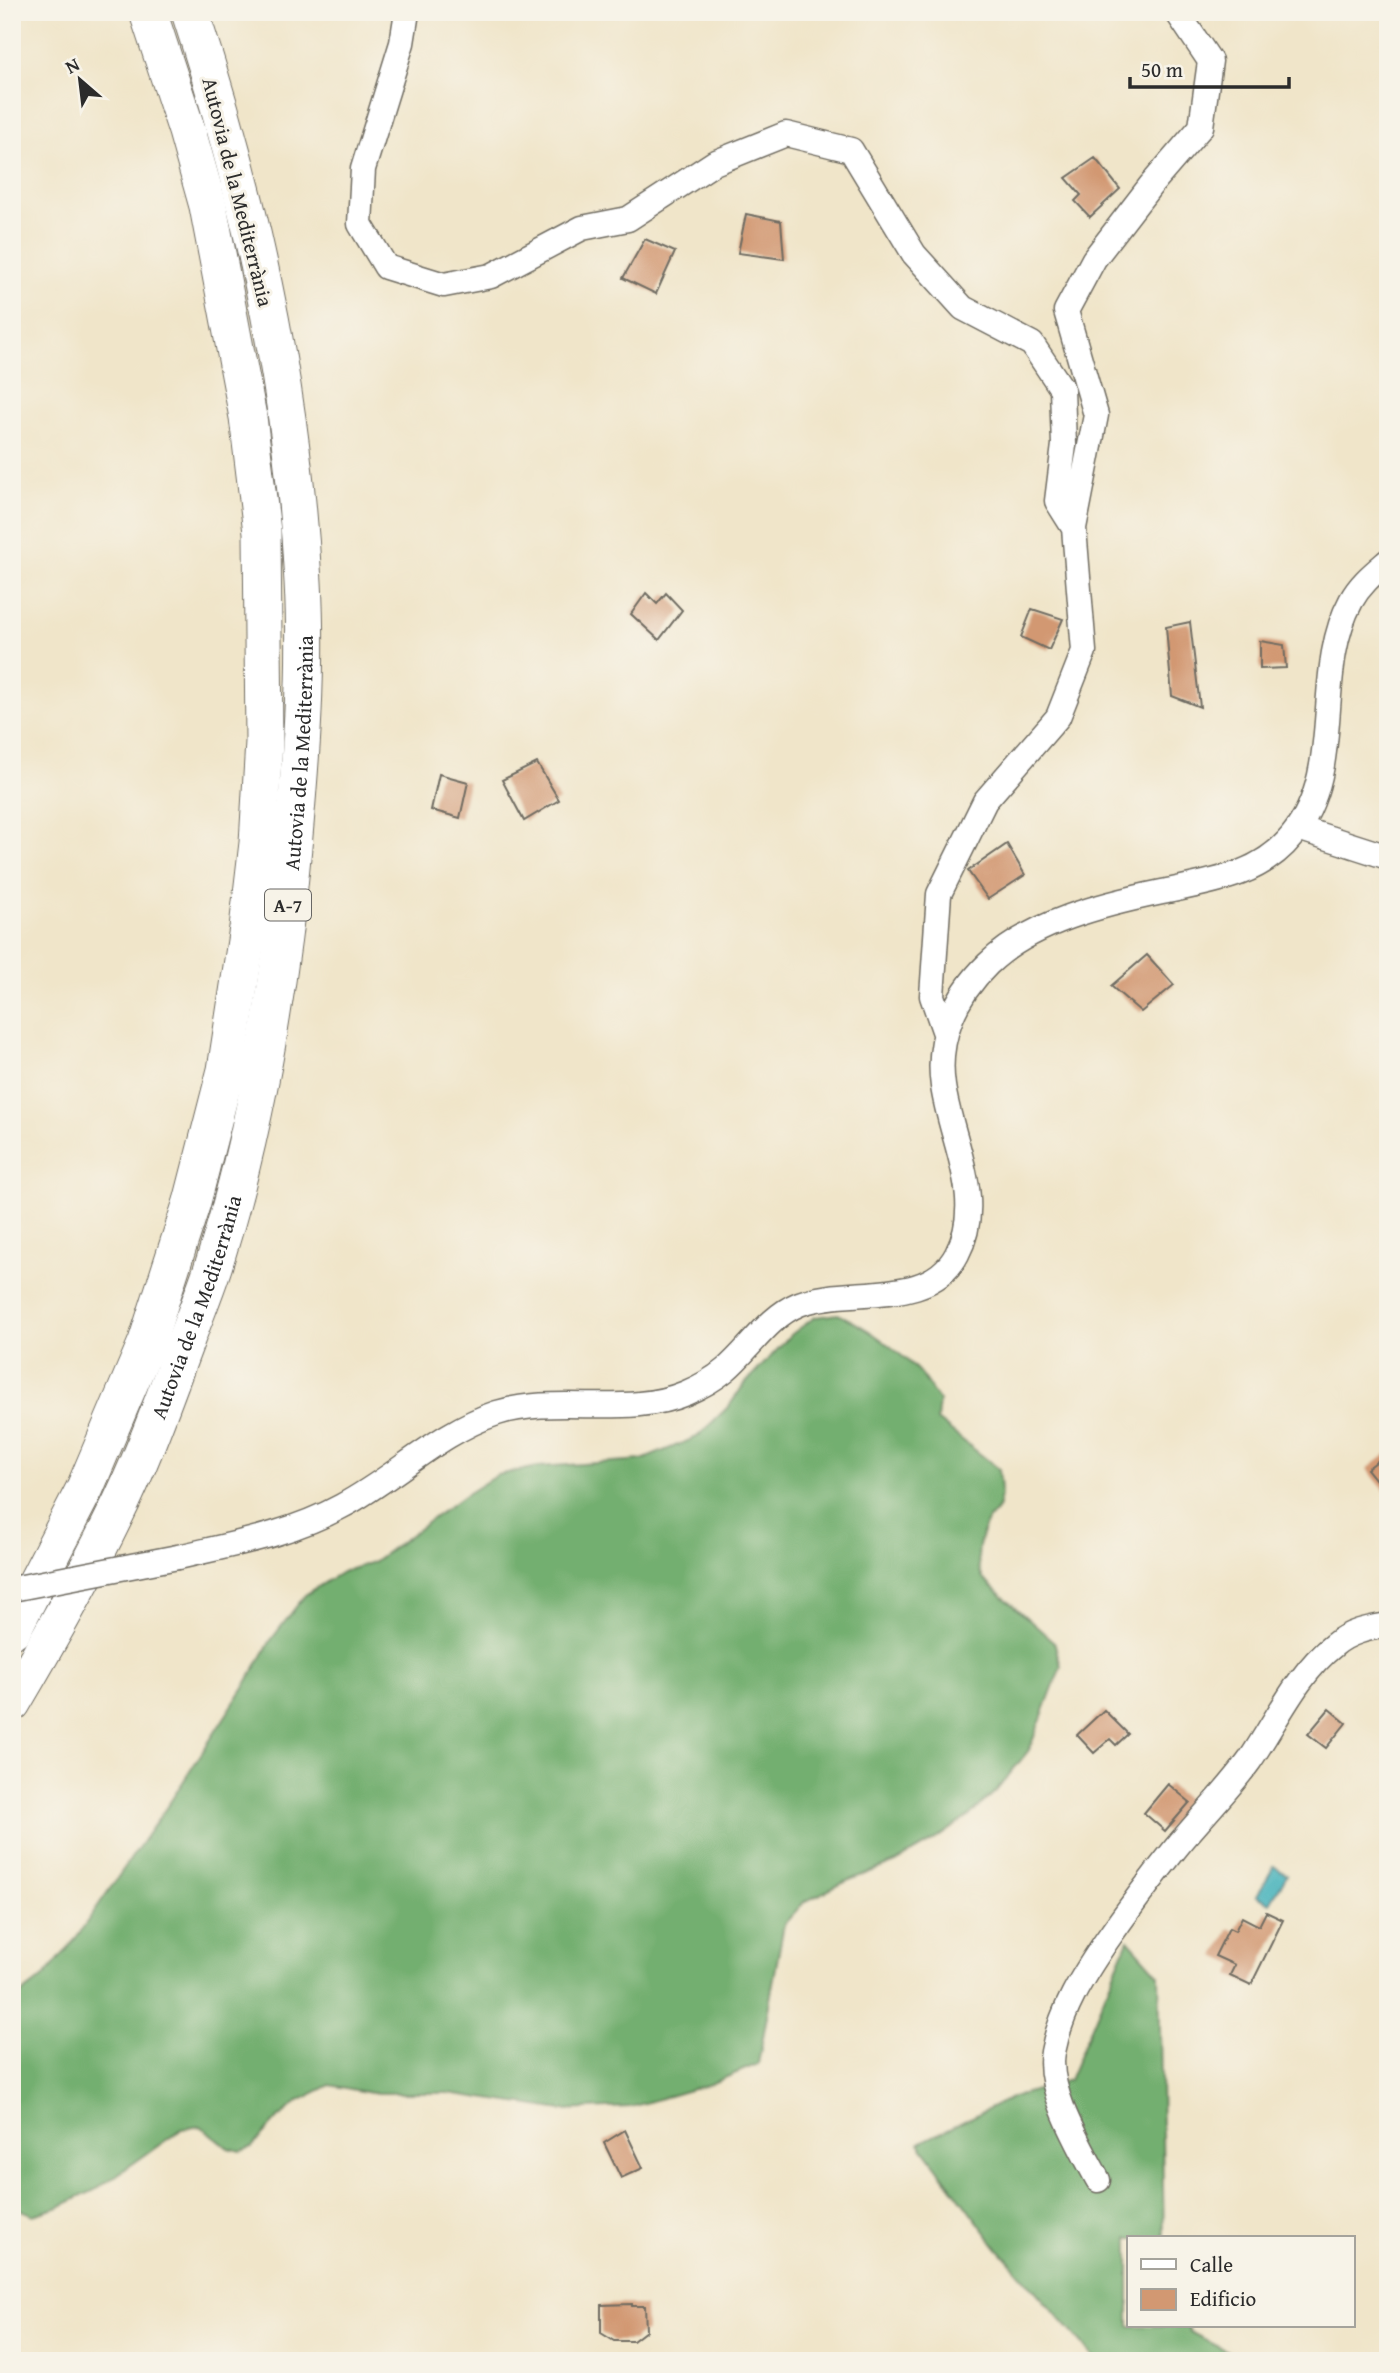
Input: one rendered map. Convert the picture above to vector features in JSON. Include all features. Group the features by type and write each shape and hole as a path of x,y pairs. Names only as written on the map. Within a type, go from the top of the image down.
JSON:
{"highway":[{"name":"Autovia de la Mediterrània","path":"12,1630 85,1488 142,1354 192,1202 226,1070 258,843 264,742 262,532 248,417 208,206 148,12"},
{"name":"Autovia de la Mediterrània","path":"12,1703 57,1628 116,1514 157,1417 216,1257 251,1126 273,1014 287,914 303,725 303,584 289,426 261,271 190,12"}],"street":[{"path":"407,12 402,43 363,169 360,223 386,267 444,285 491,276 582,228 628,219 713,163 786,134 850,150 914,254 963,308 1031,344 1062,389 1064,445 1057,501 1074,528"},
{"path":"945,1033 932,996 939,894 985,801 1058,717 1084,651 1074,528 1096,415 1066,311 1094,259 1151,185 1201,127 1210,61 1177,12"},
{"path":"12,1589 178,1557 303,1525 370,1490 433,1445 496,1414 523,1407 637,1403 681,1396 704,1385 728,1368 744,1349 784,1312 802,1303 852,1294 879,1294 903,1290 922,1285 941,1273 955,1259 968,1220 964,1171 943,1085 945,1033 953,1009 968,986 989,963 1012,944 1061,920 1116,903 1234,876 1262,863 1283,847 1309,809 1317,787 1334,658 1341,626 1351,600 1367,578 1388,561"},
{"path":"1298,828 1388,857"},
{"path":"1097,2180 1066,2118 1052,2071 1058,2031 1078,1983 1175,1849 1249,1762 1320,1658 1342,1639 1357,1632 1388,1625"}],"green space":[{"path":"838,1314 879,1338 916,1369 939,1401 937,1420 999,1469 1000,1499 980,1542 980,1572 983,1579 1054,1642 1061,1666 1029,1750 996,1791 970,1815 933,1841 896,1862 847,1881 804,1902 784,1924 758,2064 710,2084 631,2107 563,2110 448,2093 371,2093 330,2085 300,2100 279,2117 252,2147 241,2151 228,2148 201,2126 182,2129 97,2189 59,2207 33,2215 12,2206 12,2001 45,1976 73,1942 172,1799 248,1681 271,1640 305,1595 342,1572 373,1562 497,1475 538,1467 642,1460 697,1437 729,1406 743,1386 792,1334 815,1317"},
{"path":"1128,1940 1159,1975 1164,2236 1127,2236 1127,2328 1189,2328 1190,2332 1246,2361 1097,2361 996,2246 919,2143 1013,2097 1069,2080"}],"water":[{"path":"1274,1866 1287,1875 1270,1903 1257,1896"}],"building":[{"path":"1095,158 1120,189 1090,217 1075,201 1081,195 1066,178"},
{"path":"746,214 781,221 784,259 738,253"},
{"path":"645,239 675,252 656,294 623,278"},
{"path":"646,593 657,604 666,593 682,610 659,640 631,614"},
{"path":"1032,609 1063,619 1049,650 1021,637"},
{"path":"1190,622 1200,707 1172,696 1166,627"},
{"path":"1260,641 1284,645 1286,668 1260,669"},
{"path":"537,763 559,800 524,821 502,780"},
{"path":"439,774 468,782 460,818 431,810"},
{"path":"1007,844 1025,875 988,899 968,871"},
{"path":"1147,955 1174,985 1141,1012 1111,986"},
{"path":"1388,1453 1388,1495 1367,1469"},
{"path":"1329,1709 1346,1723 1326,1748 1308,1734"},
{"path":"1104,1710 1128,1734 1116,1745 1110,1739 1094,1753 1077,1735"},
{"path":"1168,1784 1190,1802 1165,1831 1144,1813"},
{"path":"1266,1912 1283,1920 1251,1985 1230,1975 1235,1965 1215,1956 1229,1928 1235,1931 1242,1917 1259,1926"},
{"path":"625,2130 643,2168 621,2178 604,2143"},
{"path":"601,2305 645,2306 646,2331 633,2341 614,2341 601,2333"}]}
